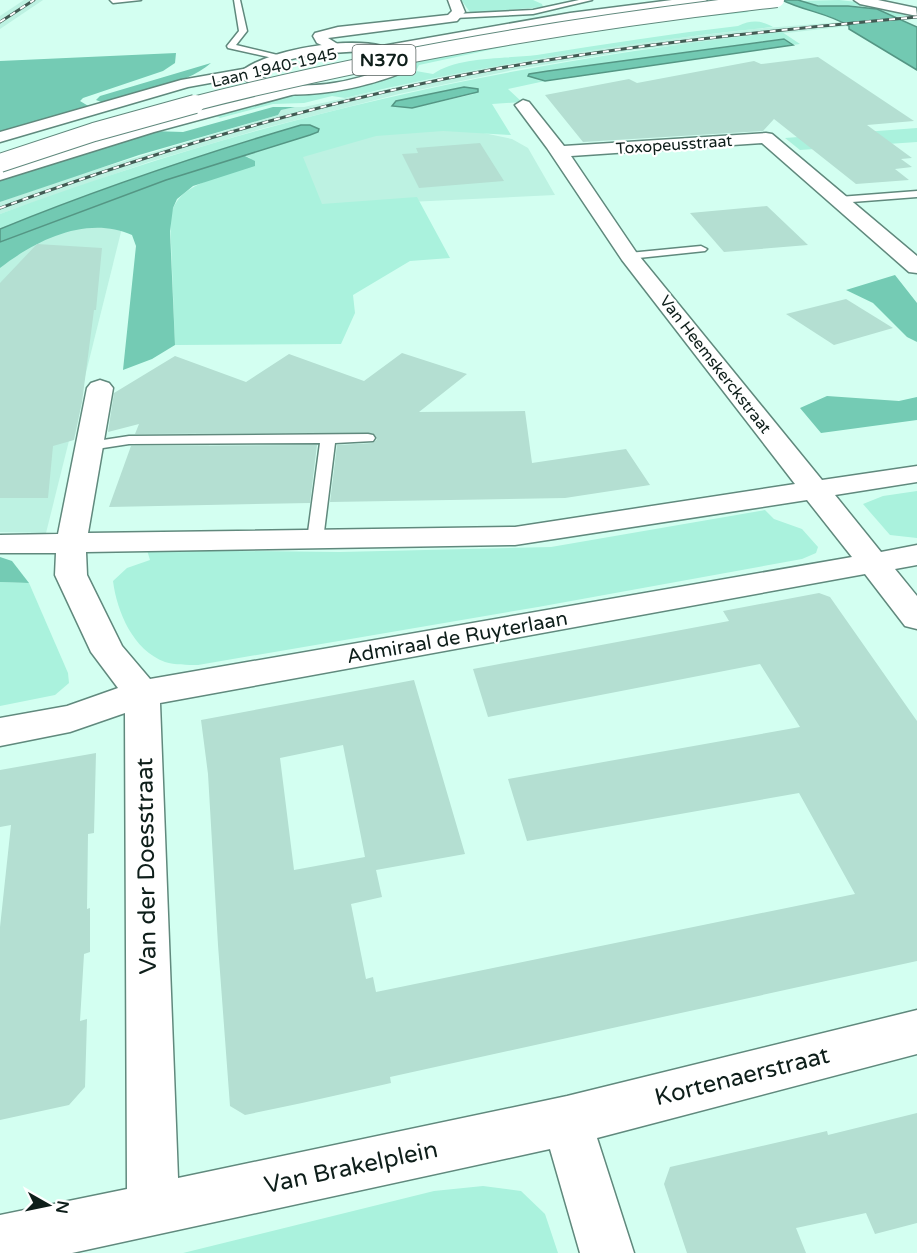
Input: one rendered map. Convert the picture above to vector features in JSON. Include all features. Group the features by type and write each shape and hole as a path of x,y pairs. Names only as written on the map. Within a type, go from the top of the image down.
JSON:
{"main road":[{"path":"337,48 322,40 320,36 338,31 444,20 459,12 454,0"},
{"path":"0,137 156,90 249,72 263,64 337,48 385,49 570,17 701,0"},
{"name":"Laan 1940-1945","path":"0,148 147,105 345,59 502,29 713,0"},
{"name":"Laan 1940-1945","path":"0,163 209,100 356,66 498,38 598,22 789,0"},
{"path":"860,0 916,12"},
{"path":"887,0 916,12"},
{"name":"Laan 1940-1945","path":"404,58 588,25 775,1"},
{"path":"186,83 217,66 232,49"},
{"path":"0,175 92,144 206,112 294,90 319,89 385,74 403,67 404,58 385,49"},
{"path":"249,72 249,76 259,84 294,90"},
{"name":"Van Heemskerckstraat","path":"523,105 580,164 629,256 917,618"},
{"name":"Toxopeusstraat","path":"580,164 766,138 917,267"},
{"name":"Toxopeusstraat","path":"580,164 784,154"},
{"path":"100,388 70,544 71,575 108,652 142,693"},
{"path":"0,544 515,536 917,474"},
{"name":"Admiraal de Ruyterlaan","path":"0,732 70,719 142,693 917,555"},
{"name":"Van der Doesstraat","path":"142,693 153,1209"},
{"name":"Kortenaerstraat","path":"567,1120 917,1032"},
{"path":"567,1120 607,1253"},
{"name":"Van Brakelplein","path":"0,1242 567,1120"}],"lane":[{"path":"113,1 138,0"},
{"path":"232,49 243,30 237,0"},
{"path":"455,16 533,12 589,0"},
{"path":"232,49 283,59"},
{"path":"232,49 263,64"},
{"path":"839,200 917,194"},
{"path":"629,256 701,249"},
{"path":"315,540 328,438"},
{"path":"90,446 129,440 368,438"}],"shaded area":[{"path":"24,0 43,0 0,29 0,16"},
{"path":"461,0 533,0 542,4 543,7 475,13 470,12"},
{"path":"782,0 798,0 818,6 877,9 917,27 917,70 849,29 849,26"},
{"path":"839,0 866,3 908,16 892,17 870,7 820,6 800,1"},
{"path":"737,7 749,12 675,20 531,41 419,65 416,71 433,74 444,68 469,61 537,55 738,26 752,22 760,22 773,27 558,55 345,98 332,96 304,103 273,104 220,118 213,114 407,69 412,60"},
{"path":"842,22 849,26 634,50 518,69 399,94 261,129 149,162 0,214 0,202 74,176 278,115 281,110 493,66 611,46 754,29"},
{"path":"782,32 800,44 793,45 783,39 578,67 536,80 545,81 508,89 522,102 492,104 511,135 443,131 376,136 303,157 322,204 417,197 450,258 410,261 353,295 355,313 341,344 175,345 170,217 177,201 188,190 251,158 243,155 318,132 276,133 139,177 0,229 0,214 192,149 289,122 483,77 681,44","holes":["464,87 474,94 412,108 396,101"]},
{"path":"784,39 793,45 545,81 528,76 548,71"},
{"path":"176,53 175,63 163,71 83,98 80,101 90,107 0,133 0,61"},
{"path":"211,63 187,78 160,88 104,103 96,100 100,96"},
{"path":"464,87 478,89 478,92 412,108 392,106 396,101"},
{"path":"273,107 295,107 281,110 278,115 139,155 0,202 0,179 152,131 183,132"},
{"path":"359,122 474,131 512,139 528,148 555,195 178,213"},
{"path":"301,125 310,125 319,129 318,132 310,135 166,180 0,242 0,229 37,214 149,173"},
{"path":"917,128 917,142 800,150 785,138"},
{"path":"243,155 255,161 255,166 193,186 177,199 173,208 170,231 175,345 152,359 123,370 136,246 132,235 115,230 80,229 29,248 0,268 0,242 166,180"},
{"path":"84,218 124,220 46,533 0,532 0,247"},
{"path":"895,275 917,303 917,342 907,337 873,303 846,290"},
{"path":"827,396 899,401 917,397 917,420 821,433 800,408"},
{"path":"917,491 917,538 890,535 863,504 883,496"},
{"path":"765,510 774,519 802,529 818,547 816,553 802,559 538,607 198,665 165,662 144,649 128,629 118,605 113,581 127,568 150,560 147,550 340,552 551,547"},
{"path":"0,557 12,561 29,583 0,582"},
{"path":"0,582 29,583 68,673 69,683 55,695 0,706"},
{"path":"483,1186 521,1191 545,1214 558,1253 183,1253 434,1191"}],"building":[{"path":"818,57 914,121 867,125 912,158 901,159 912,167 895,169 909,180 856,184 774,119 763,131 583,142 545,95 629,79 637,83 754,61 761,64"},
{"path":"480,143 504,181 419,188 402,154 418,153 416,148"},
{"path":"767,206 808,245 724,252 690,213"},
{"path":"37,244 102,248 96,310 94,310 82,402 74,440 53,446 48,498 0,498 0,283"},
{"path":"846,299 893,328 834,345 786,314"},
{"path":"402,353 467,374 419,412 525,411 532,463 626,449 650,485 565,498 330,502 337,445 373,443 377,439 373,433 135,434 139,424 108,432 114,393 175,356 246,382 289,354 364,381"},
{"path":"317,445 310,503 109,507 131,446"},
{"path":"819,593 830,597 917,721 917,961 390,1077 391,1083 302,1103 245,1115 230,1106 208,774 201,720 414,680 465,854 376,870 382,897 351,904 366,979 373,977 376,992 855,894 799,793 527,841 508,779 800,727 760,664 488,717 473,669 729,621 723,611","holes":["343,745 365,857 294,870 280,758"]},
{"path":"96,753 94,833 88,834 87,909 90,908 90,952 84,954 80,1021 87,1019 85,1087 69,1105 0,1120 0,927 11,825 0,827 0,770"},
{"path":"917,1113 917,1223 875,1234 866,1213 796,1228 806,1253 687,1253 664,1184 670,1167 827,1131 828,1135"}],"railway":[{"path":"0,22 34,0"},
{"path":"0,208 61,186 244,128 432,81 548,60 653,45 917,17"}]}
